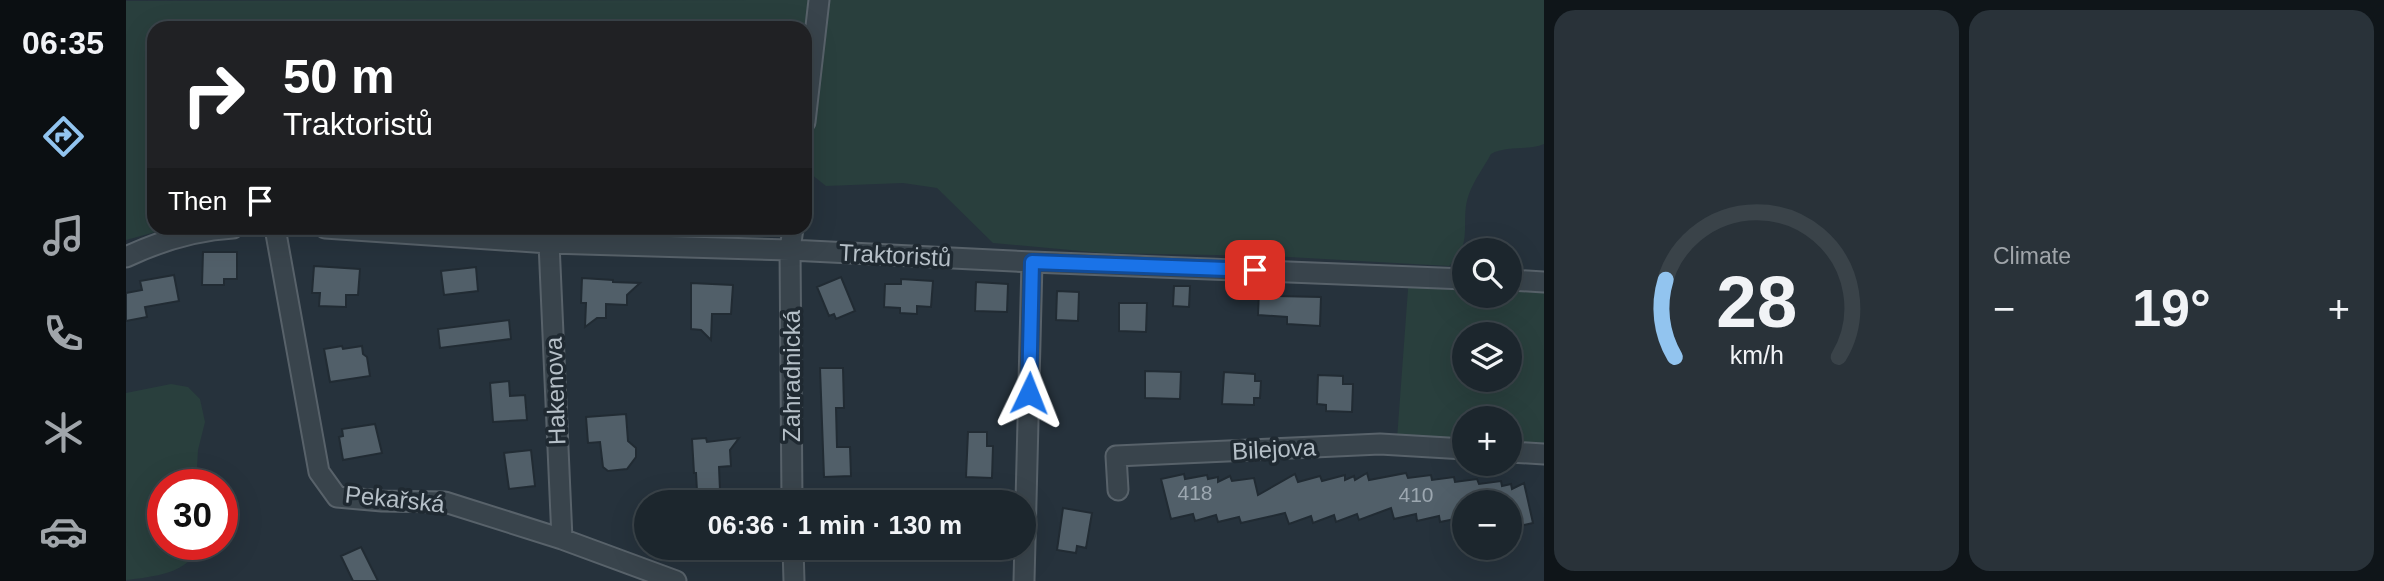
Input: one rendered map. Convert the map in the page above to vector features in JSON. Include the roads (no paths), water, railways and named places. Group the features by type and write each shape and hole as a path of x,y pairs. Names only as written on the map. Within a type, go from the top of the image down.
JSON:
{"street":[{"path":"812,61 819,0"},
{"path":"126,257 148,247 196,235"},
{"name":"Pekařská","path":"276,235 319,472 337,497 444,502 562,539 676,581"},
{"name":"Traktoristů","path":"430,235 549,243 790,250 1452,278"},
{"name":"Zahradnická","path":"792,235 792,490"},
{"name":"Hakenova","path":"549,243 562,539"},
{"path":"1024,581 1032,262"},
{"path":"1522,281 1544,282"},
{"name":"Bilejova","path":"1118,490 1116,456 1380,444 1452,448"},
{"path":"1522,453 1544,454"},
{"path":"793,560 794,581"}]}
